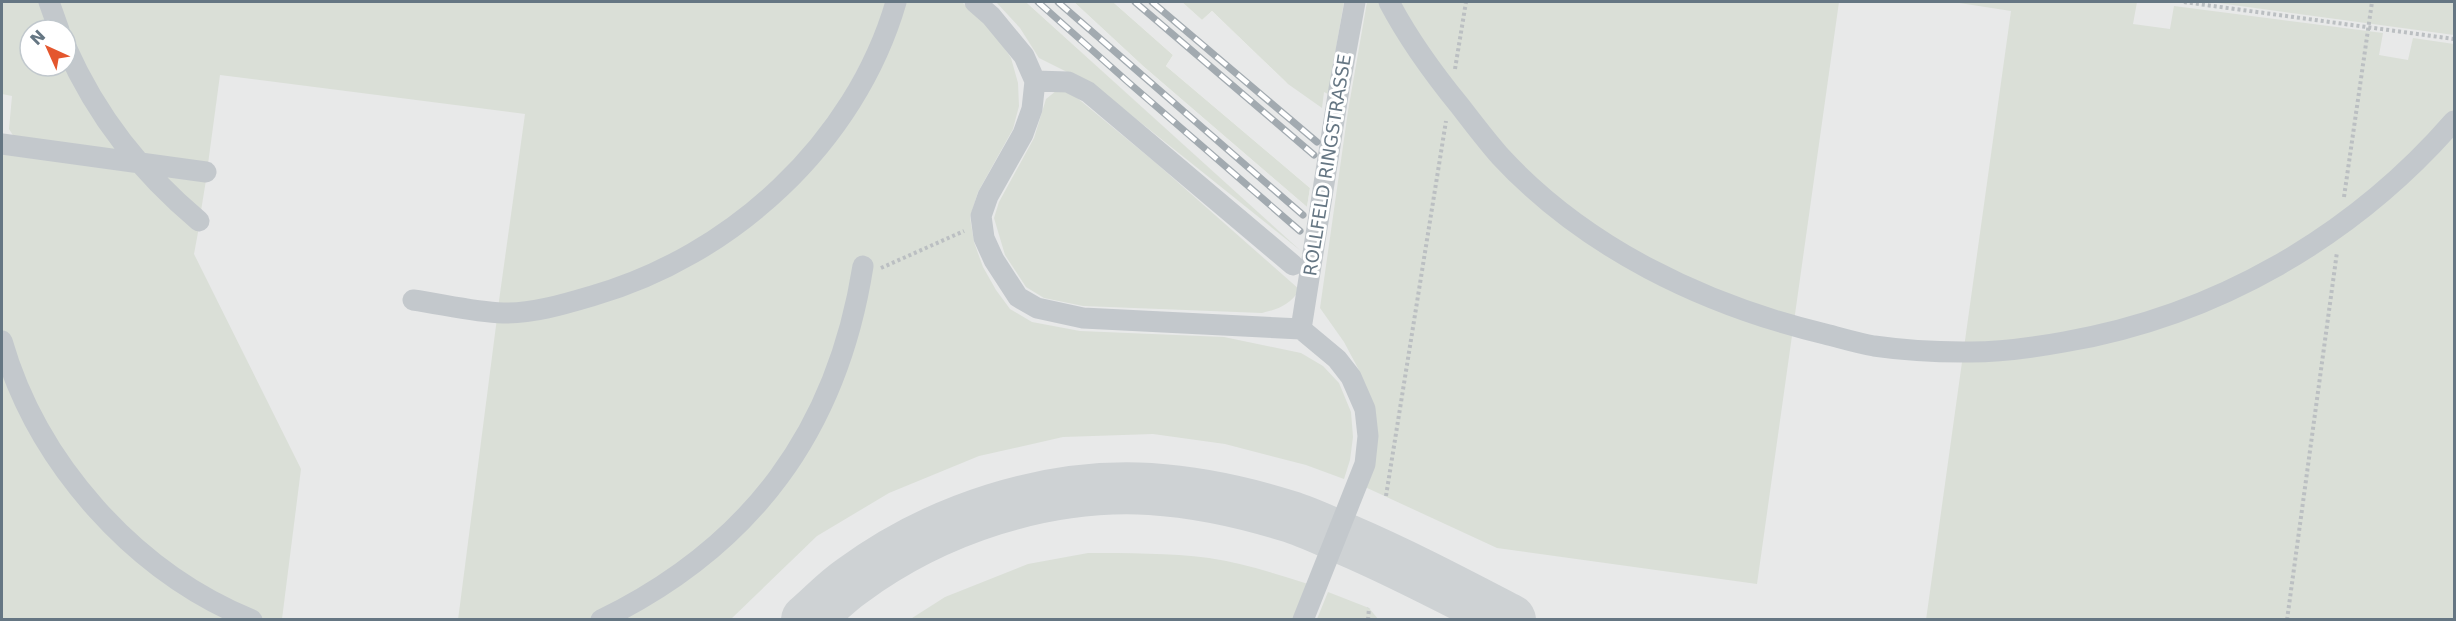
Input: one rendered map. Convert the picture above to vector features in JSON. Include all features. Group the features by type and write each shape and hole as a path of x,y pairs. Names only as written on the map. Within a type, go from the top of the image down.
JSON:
{"lane":[{"path":"49,2 55,18"},
{"path":"413,300 503,313 540,309 575,301 644,278 709,244 767,200 813,152 846,107 863,78 883,38 896,2"},
{"path":"975,2 991,16 1024,56 1035,81 1032,109 1023,134 988,196 981,216 984,238 1005,281 1018,297 1037,309 1083,318 1301,329 1337,359 1351,377 1365,409 1368,436 1365,464 1303,620"},
{"name":"ROLLFELD RINGSTRASSE","path":"1301,329 1355,2"},
{"path":"1389,2 1421,57 1500,156 1531,185 1598,237 1635,260 1712,299 1752,314 1874,346 1964,352 2005,350 2087,338 2128,328 2196,305 2244,284 2281,264 2340,226 2409,170 2454,121"},
{"path":"78,71 88,92 138,164 199,221"},
{"path":"1035,81 1068,82 1088,92 1293,265"},
{"path":"2,144 206,172"},
{"path":"601,620 659,589 689,568 743,520 766,494 807,435 824,403 849,336 862,271"},
{"path":"2,341 31,415 66,472 87,498 134,545 159,566 215,602 252,620"}],"path":[{"path":"1386,496 1466,2"},
{"path":"2184,2 2454,39"},
{"path":"2287,620 2372,2"},
{"path":"862,271 981,223"},
{"path":"1368,620 1369,608"}],"shaded area":[{"path":"2,2 1003,2 1290,242 1026,2 1074,2 1143,66 1307,207 1310,188 1166,66 1173,55 1113,2 1182,2 1202,20 1212,11 1288,84 1219,2 2454,2 2454,619 2,619"},
{"path":"2,2 44,2 49,18 18,18 18,78 74,78 124,154 14,137 9,129 12,96 2,94"},
{"path":"52,2 890,2 887,15 820,139 732,225 619,287 498,308 525,114 220,75 208,164 136,154 84,77 78,63 78,18 59,18"},
{"path":"900,2 962,2 993,31 1011,58 1018,83 1019,106 1013,129 978,192 970,217 974,242 983,267 1010,309 1032,322 1080,331 1224,337 1301,353 1323,366 1339,383 1351,412 1353,437 1350,460 1344,479 1306,465 1225,444 1153,434 1063,437 979,456 889,493 817,536 731,619 613,619 667,591 713,556 767,501 791,471 831,405 846,370 863,307 870,262 861,261 842,347 817,409 775,475 723,534 694,560 663,582 617,609 594,619 458,620 497,318 561,311 617,295 671,271 723,239 772,201 815,157 852,108 880,57"},
{"path":"996,2 1026,2 1301,251 1095,86 1039,58 1020,28"},
{"path":"1074,2 1113,2 1173,55 1166,66 1310,188 1307,207 1143,66"},
{"path":"1182,2 1344,2 1328,94 1324,92 1322,108 1288,84 1212,11 1202,20"},
{"path":"1367,2 1839,2 1757,584 1497,548 1365,487 1360,372 1344,342 1320,308 1348,111"},
{"path":"1953,2 2137,2 2133,24 2170,29 2174,6 2383,33 2379,55 2408,60 2413,38 2454,44 2454,619 1926,620 2011,11"},
{"path":"2211,2 2454,2 2454,35"},
{"path":"1056,91 1070,92 1156,163 1300,290 1296,295 1283,306 1262,313 1083,306 1044,298 1026,287 1005,255 994,218 999,202 1034,138 1046,99"},
{"path":"2,154 140,172 199,227 194,254 301,469 282,619 261,619 168,569 57,454 2,335"},
{"path":"152,173 206,180 200,217"},
{"path":"2,357 81,498 239,619 2,619"},
{"path":"1088,553 1164,554 1209,558 1247,566 1308,584 1294,619 909,620 945,597 1028,564"},
{"path":"1328,592 1369,608 1378,619 1317,619"}],"taxiway":[{"path":"807,620 846,585 885,559 956,523 994,509 1032,499 1071,492 1111,489 1168,490 1202,495 1254,506 1295,518 1429,578 1510,620"}],"railway":[{"path":"1038,2 1300,231"},
{"path":"1058,2 1303,215"},
{"path":"1135,2 1314,155"},
{"path":"1152,2 1317,142"}]}
